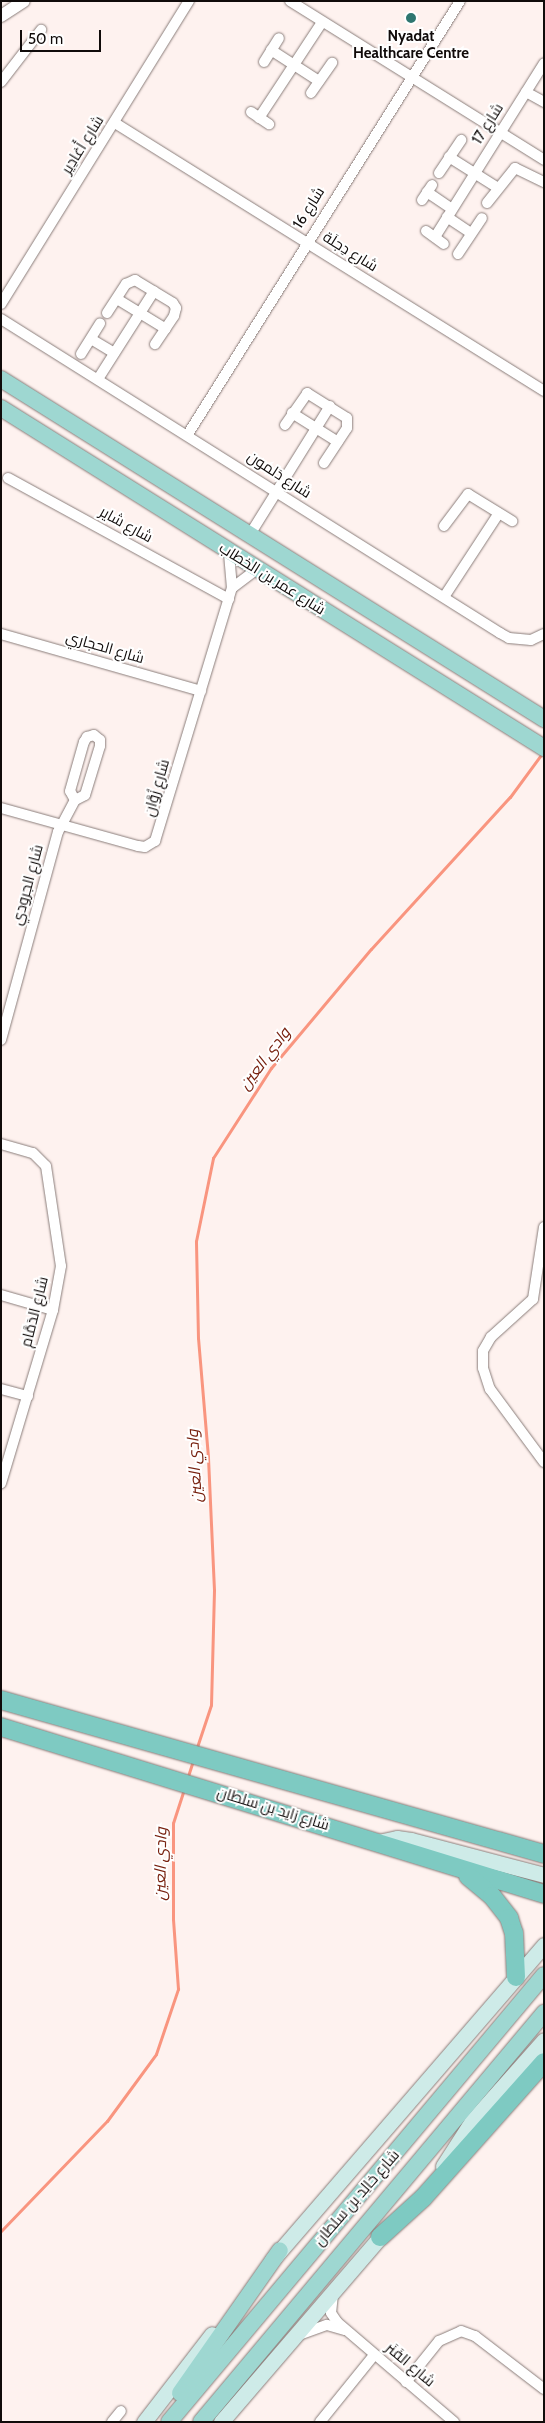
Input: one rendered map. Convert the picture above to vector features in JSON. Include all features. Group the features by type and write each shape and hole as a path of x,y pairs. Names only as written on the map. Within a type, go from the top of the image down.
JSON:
{"highway":[{"name":"شارع زايد بن سلطان","path":"1,1700 544,1854"},
{"name":"شارع زايد بن سلطان","path":"1,1727 301,1817 544,1894"},
{"path":"457,1868 492,1896 509,1918 514,1933 516,1977"},
{"path":"380,2237 423,2198 544,2062"}],"main road":[{"name":"شارع عمر بن الخطاب","path":"1,379 544,718"},
{"name":"شارع عمر بن الخطاب","path":"1,408 544,748"},
{"path":"378,1842 397,1838 411,1840 544,1875"},
{"path":"144,2422 280,2250 544,1945"},
{"path":"528,1963 544,1956"},
{"name":"شارع خالِد بن سلطان","path":"169,2422 544,1975"},
{"name":"شارع خالِد بن سلطان","path":"202,2422 544,2013"},
{"path":"443,2166 472,2121 544,2040"},
{"path":"221,2422 380,2237 544,2051"},
{"path":"160,2422 280,2250"}],"street":[{"path":"1,16 24,1"},
{"name":"شارع أَغادِير","path":"1,304 189,1"},
{"path":"290,1 544,160"},
{"name":"شارع 16","path":"188,434 306,242 460,1"},
{"path":"269,124 255,115 294,65 322,22"},
{"path":"1,82 41,30"},
{"path":"264,62 279,38"},
{"path":"271,50 319,81"},
{"path":"311,93 332,63"},
{"name":"شارع 17","path":"444,244 430,234 450,213 544,63"},
{"path":"526,92 544,102"},
{"name":"شارع دِجلَة","path":"115,122 544,391"},
{"name":"شارع 17","path":"439,173 461,140"},
{"path":"450,157 498,188"},
{"path":"487,204 515,168 544,182"},
{"path":"427,192 472,233"},
{"path":"458,254 482,218"},
{"path":"107,313 132,280 154,291 176,308 166,329 155,344"},
{"path":"98,379 154,291"},
{"path":"117,298 166,329"},
{"name":"شارع دَلمون","path":"1,319 188,434 509,638 531,640 544,634"},
{"path":"81,354 100,324"},
{"path":"91,339 114,353"},
{"path":"285,426 307,393 330,406 349,421 324,463"},
{"path":"250,536 330,406"},
{"path":"292,413 338,442"},
{"name":"شارع شاير","path":"8,478 228,599"},
{"path":"444,526 468,494 512,521"},
{"path":"444,597 499,512"},
{"name":"شارع زُوَّان","path":"1,808 138,846 150,845 159,834 232,588 229,552"},
{"path":"232,588 257,569"},
{"name":"شارع الحجاري","path":"1,634 201,691"},
{"name":"شارع الجرودي","path":"1,1040 61,824 70,814 75,800 85,795 100,746 100,740 94,735 85,739 72,783 70,794 75,800"},
{"name":"شارع الدَمَّام","path":"1,1144 34,1153 46,1166 61,1266 53,1310 1,1483"},
{"path":"544,1228 533,1298 491,1337 483,1352 483,1368 490,1389 544,1462"},
{"path":"1,1295 53,1310"},
{"path":"1,1388 28,1396"},
{"name":"شارع الفَنَر","path":"334,2290 331,2313 347,2331 454,2422"},
{"name":"شارع الفَنَر","path":"295,2336 326,2325 347,2331"},
{"path":"406,2382 439,2341 460,2331 475,2336 544,2389"},
{"path":"320,2422 374,2354"},
{"path":"112,2422 121,2411"}],"waterway":[{"name":"وادي العين","path":"196,1750 211,1705 214,1590 208,1457 198,1338 196,1241 213,1158 271,1068 371,949 510,797 543,752"},
{"name":"وادي العين","path":"187,1779 193,1761"},
{"name":"وادي العين","path":"1,2231 107,2121 156,2054 178,1989 173,1919 173,1823 184,1789"}],"place":[{"name":"Nyadat Healthcare Centre","path":"411,18"}]}
